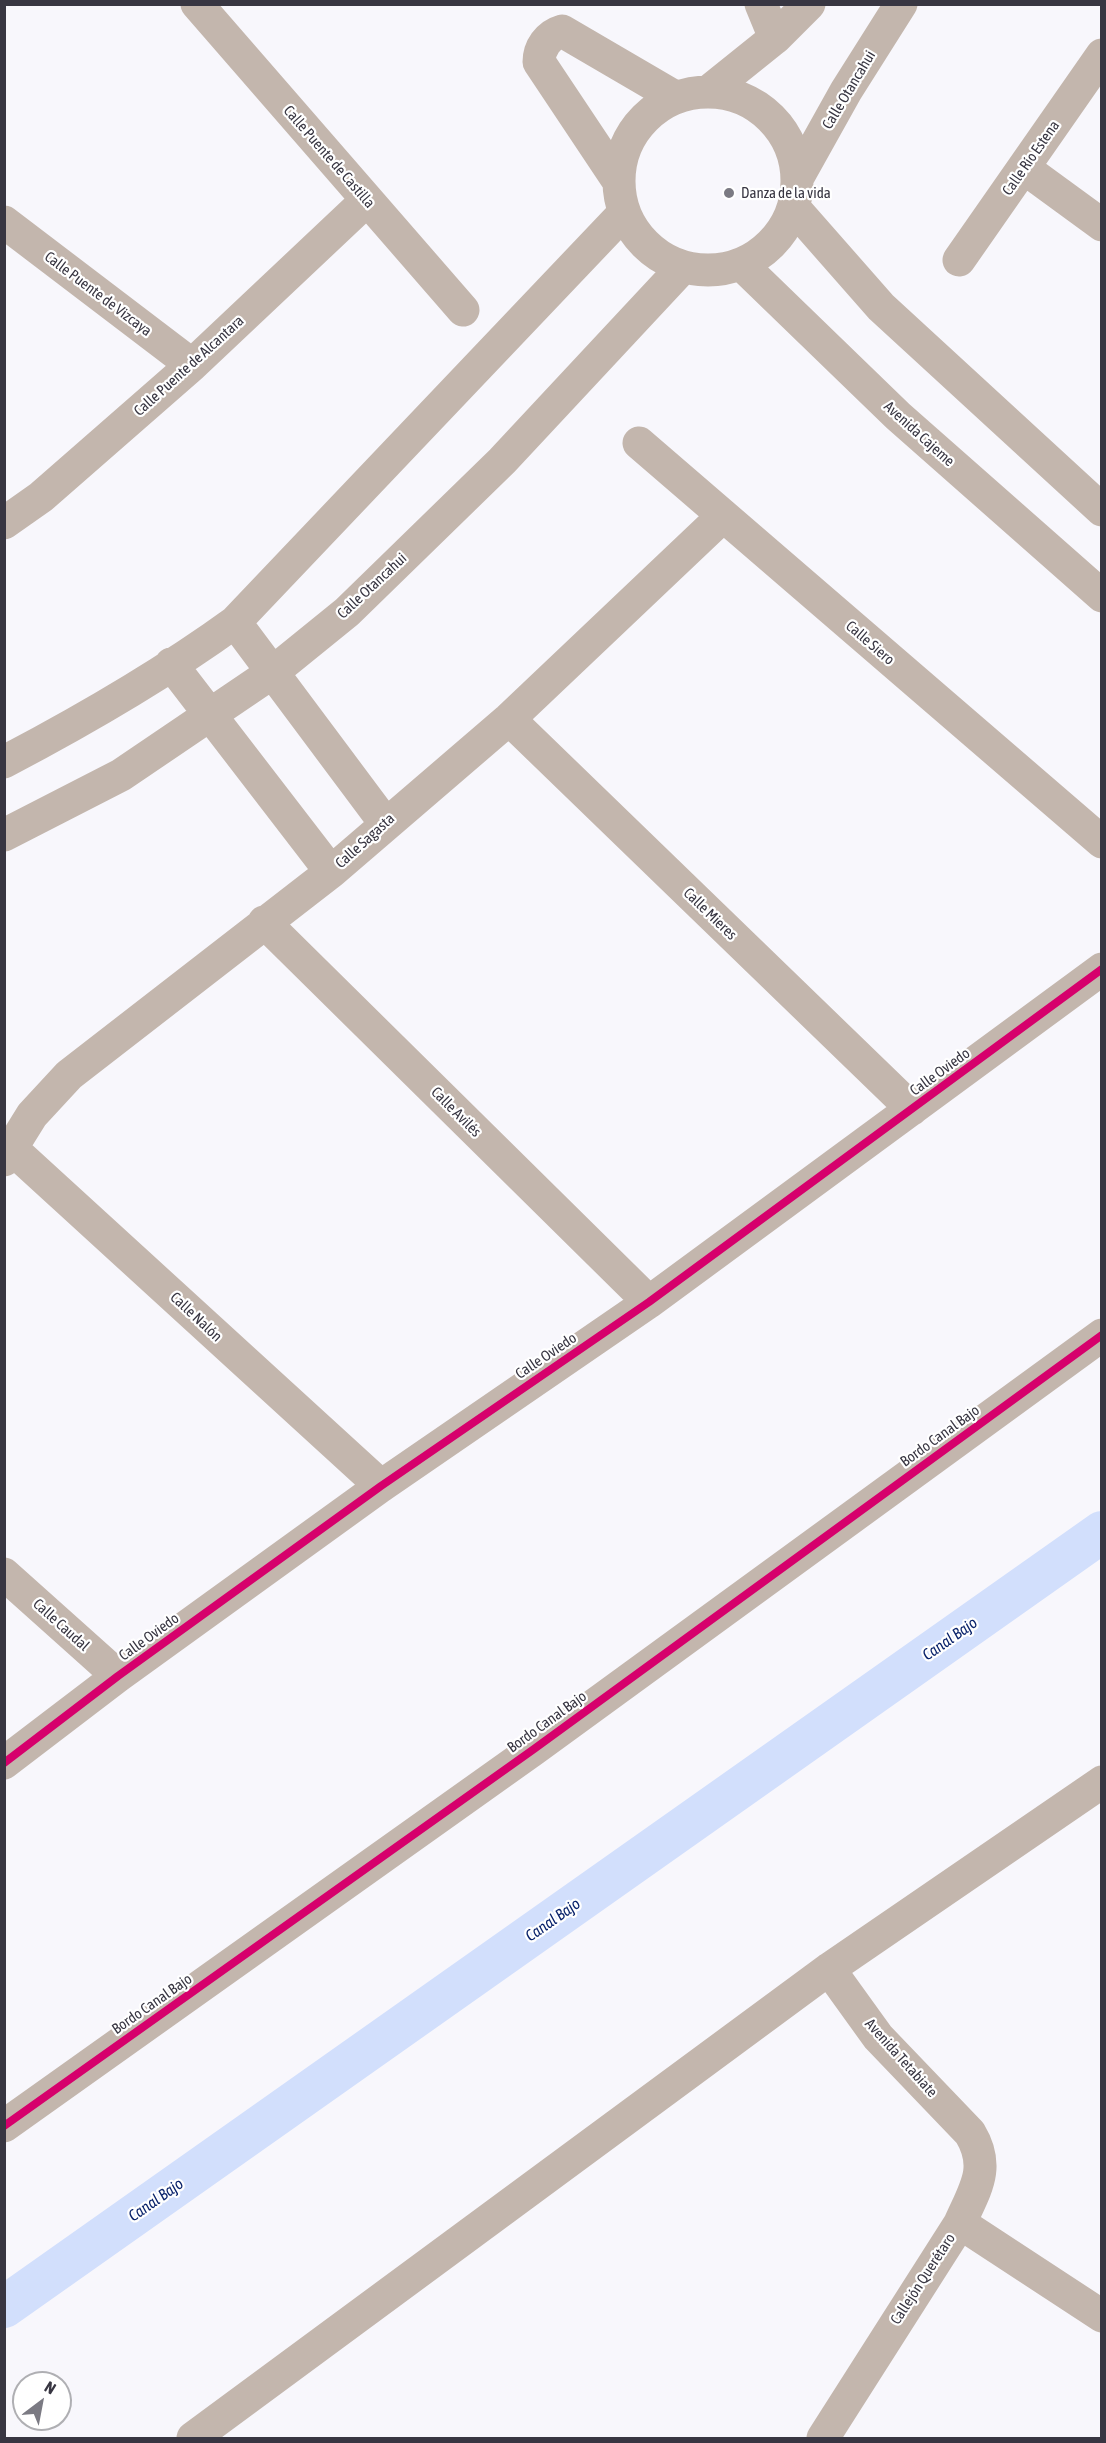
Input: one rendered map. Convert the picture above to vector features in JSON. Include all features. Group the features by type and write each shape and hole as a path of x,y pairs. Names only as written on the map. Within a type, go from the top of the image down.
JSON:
{"street":[{"name":"Calle Puente de Castilla","path":"197,4 463,310"},
{"path":"761,4 776,38"},
{"path":"709,91 776,38 809,4"},
{"name":"Calle Otancahui","path":"796,193 846,91 902,4"},
{"path":"617,179 539,62 539,50 555,33 562,31 675,97"},
{"name":"Calle Río Estena","path":"959,260 1101,55"},
{"path":"709,91 742,98 770,116 790,144 796,193 783,232 765,252 742,265 707,272 682,267 643,244 623,214 617,179 625,144 645,115 675,97 709,91"},
{"path":"1024,168 1101,225"},
{"path":"796,193 881,307 1101,510"},
{"name":"Calle Puente de Alcantara","path":"4,523 40,497 192,365 367,200"},
{"path":"4,762 91,716 235,622 623,214"},
{"name":"Calle Puente de Vizcaya","path":"4,222 192,365"},
{"name":"Avenida Cajeme","path":"742,265 898,416 1101,596"},
{"name":"Calle Otancahui","path":"4,835 121,775 273,672 347,612 502,461 682,267"},
{"name":"Calle Siero","path":"639,443 1101,842"},
{"name":"Calle Sagasta","path":"8,1154 32,1115 69,1075 331,872 509,718 723,516"},
{"path":"235,622 385,823"},
{"path":"171,664 331,872"},
{"name":"Calle Mieres","path":"509,718 912,1109"},
{"name":"Calle Avilés","path":"264,922 649,1302"},
{"name":"Calle Oviedo","path":"4,1763 118,1676 381,1486 649,1302 1101,969"},
{"name":"Calle Nalón","path":"8,1154 381,1486"},
{"name":"Bordo Canal Bajo","path":"4,2126 534,1749 1101,1335"},
{"name":"Calle Caudal","path":"4,1574 118,1676"},
{"path":"194,2439 829,1969 1101,1782"},
{"name":"Avenida Tetabiate","path":"829,1969 878,2037 953,2116"},
{"name":"Callejón Querétaro","path":"823,2439 960,2223 977,2185 982,2167 978,2147 970,2133 953,2116"},
{"path":"960,2223 1101,2316"}],"waterway":[{"name":"Canal Bajo","path":"4,2307 1102,1532"}],"cycle path":[{"path":"4,1763 118,1676 381,1486 649,1302 1102,969"},
{"path":"4,2126 534,1749 1102,1335"}],"place":[{"name":"Danza de la vida","path":"729,193"}]}
